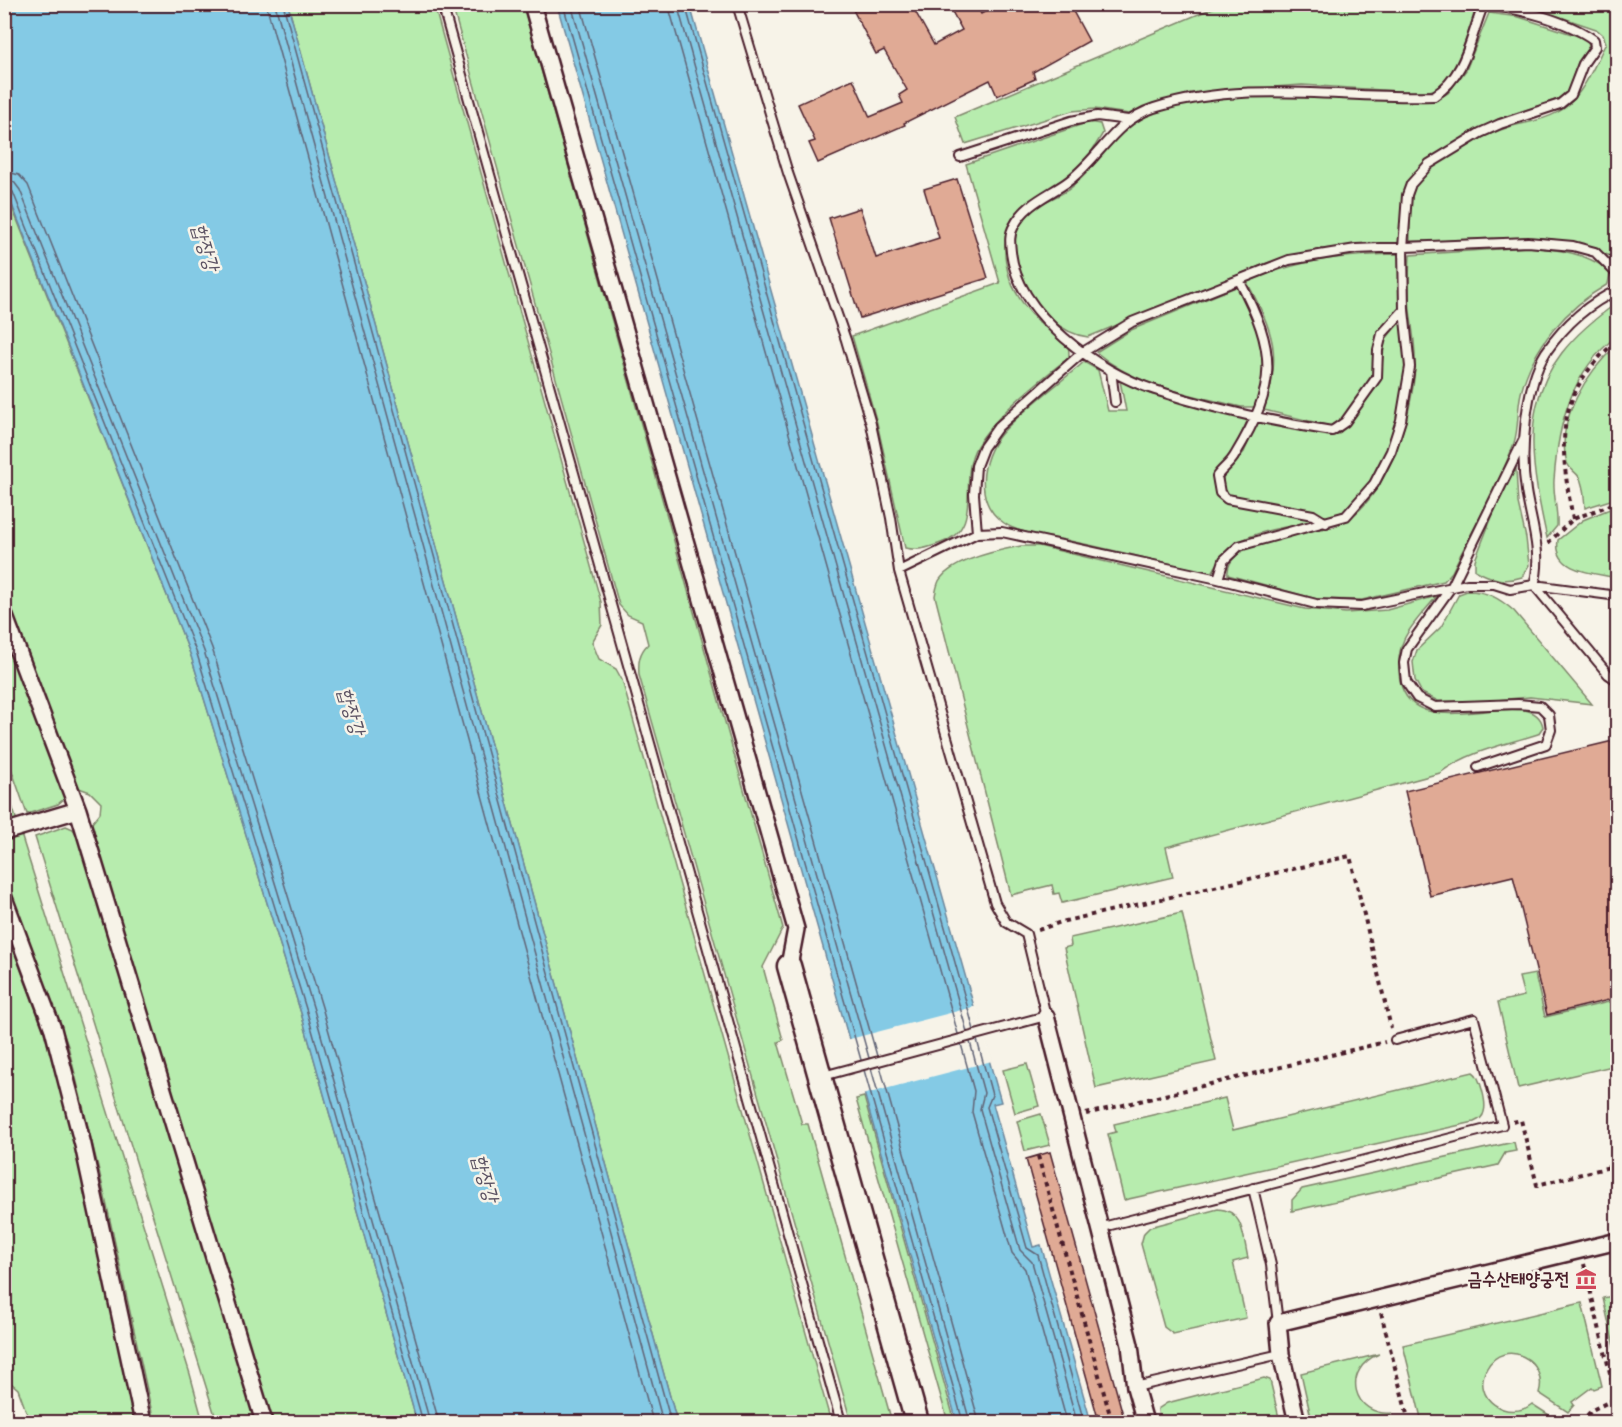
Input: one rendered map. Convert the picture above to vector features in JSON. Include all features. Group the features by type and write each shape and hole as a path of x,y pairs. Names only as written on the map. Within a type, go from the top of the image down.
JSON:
{"street":[{"path":"532,4 796,928 789,966 917,1422"},
{"path":"4,614 78,810 264,1422"},
{"path":"4,832 78,810"},
{"path":"4,898 53,1029 83,1145 143,1422"},
{"path":"1046,1016 1098,1228 1130,1345 1135,1387 1145,1422"},
{"path":"1297,1422 1281,1354 1278,1323 1617,1241"}],"lane":[{"path":"442,4 841,1422"},
{"path":"737,4 788,173 846,340 868,414 891,518 899,571 995,903 1006,922 1026,934 1046,1016 822,1077"},
{"path":"1218,579 1224,560 1239,546 1255,539 1326,523 1346,516 1374,484 1391,451 1401,420 1410,367 1404,310 1403,248 1407,195 1411,184 1429,165 1480,134 1500,124 1560,104 1571,95 1583,64 1595,46 1594,40 1574,29 1521,10 1482,5 1461,68 1444,90 1434,96 1302,91 1256,92 1190,98 1152,109 1128,120 1109,138 1078,175 1023,212 1014,226 1010,239 1016,278 1027,299 1048,322 1083,352 1111,371 1154,390 1332,431 1338,428 1377,377 1378,350 1382,334 1404,310"},
{"path":"960,157 1071,120 1097,116 1128,120"},
{"path":"977,533 974,484 976,466 983,448 998,427 1083,352 1132,322 1289,260 1356,249 1528,242 1573,246 1595,252 1617,274"},
{"path":"1239,280 1260,323 1268,358 1267,387 1256,415 1234,458 1217,476 1220,494 1227,498 1313,515 1326,523"},
{"path":"1534,585 1539,567 1526,489 1525,437 1531,393 1545,354 1570,322 1617,290"},
{"path":"1111,371 1115,402"},
{"path":"1478,767 1546,744 1551,730 1549,714 1539,706 1518,704 1435,707 1417,698 1406,682 1404,663 1407,649 1452,586 1525,437"},
{"path":"899,571 977,533 1002,532 1218,579 1316,604 1362,606 1394,601 1452,586 1494,584 1510,589 1534,585 1617,596"},
{"path":"1534,585 1608,674 1617,681"},
{"path":"1098,1228 1502,1125 1474,1019 1395,1040"},
{"path":"1253,1188 1271,1265 1278,1323"},
{"path":"1135,1387 1281,1354"}],"path":[{"path":"1573,519 1562,452 1568,411 1586,374 1598,358 1617,340"},
{"path":"1538,554 1573,519 1617,502"},
{"path":"1026,934 1061,922 1350,856 1395,1040 1071,1118"},
{"path":"1502,1125 1521,1120 1536,1185 1617,1166"},
{"path":"1038,1156 1112,1422"},
{"path":"1580,1250 1617,1398 1592,1410 1581,1422"},
{"path":"1378,1299 1409,1422"}],"green space":[{"path":"1473,4 1476,7 1455,66 1441,85 1431,91 1302,85 1190,93 1129,114 1095,109 1072,111 965,144 955,117 1220,5"},
{"path":"288,5 434,5 601,602 602,625 592,642 599,659 616,669 622,680 831,1422 677,1422"},
{"path":"452,5 523,5 783,928 763,967 783,1040 778,1042 802,1124 808,1124 892,1422 851,1422 639,675 640,658 648,644 642,621 628,615 619,605"},
{"path":"1525,5 1617,5 1617,260 1592,248 1567,241 1542,238 1410,241 1411,200 1415,187 1432,168 1473,142 1512,126 1555,114 1573,100 1594,68 1606,43 1603,35 1596,29"},
{"path":"1489,13 1519,17 1581,37 1588,41 1589,47 1578,62 1568,91 1558,99 1498,119 1447,148 1414,172 1403,194 1399,243 1322,249 1267,263 1088,337 1059,326 1042,311 1029,294 1016,259 1015,240 1020,223 1035,208 1077,183 1114,140 1131,125 1159,111 1195,102 1235,97 1322,96 1436,100 1448,93 1466,70"},
{"path":"1089,122 1100,124 1103,133 1088,158 1073,175 1027,203 1012,221 1005,242 1006,266 1016,292 1034,317 1066,342 1069,357 1007,410 977,446 969,472 966,514 962,526 954,536 927,548 905,548 877,423 852,336 1000,283 966,164"},
{"path":"4,187 191,656 301,1013 417,1422 271,1422 97,845 92,823 100,813 101,803 90,792 76,787 5,600"},
{"path":"1528,247 1569,252 1588,258 1607,269 1610,274 1608,284 1565,317 1553,330 1534,360 1521,393 1516,437 1508,460 1452,572 1444,581 1362,600 1317,599 1228,575 1230,563 1239,553 1253,545 1288,535 1334,527 1352,516 1368,500 1382,480 1402,433 1413,386 1415,358 1409,296 1410,255"},
{"path":"1399,254 1399,309 1379,333 1374,374 1343,418 1330,426 1264,410 1270,391 1274,358 1269,330 1247,282 1284,268 1321,260"},
{"path":"1238,286 1252,315 1262,345 1264,376 1255,407 1241,407 1165,388 1128,374 1096,352 1131,330"},
{"path":"1617,303 1617,336 1588,365 1570,400 1564,419 1554,480 1557,526 1547,538 1534,466 1533,435 1537,406 1546,379 1562,353 1585,328"},
{"path":"1402,319 1407,365 1402,406 1386,452 1375,473 1362,493 1348,508 1332,518 1228,495 1223,490 1223,476 1244,452 1256,425 1261,420 1317,433 1339,434 1376,388 1381,372 1385,340"},
{"path":"1617,345 1617,498 1585,508 1581,480 1567,463 1564,447 1565,430 1569,414 1585,383 1595,368"},
{"path":"1084,362 1098,370 1108,411 1126,411 1120,381 1150,394 1248,419 1231,454 1215,477 1213,483 1218,495 1225,501 1310,518 1312,521 1261,532 1242,540 1226,553 1212,573 1027,532 1004,523 994,514 984,493 983,480 988,456 1001,434 1019,416"},
{"path":"1516,469 1518,503 1529,565 1522,577 1509,580 1498,579 1475,570 1475,560 1499,499"},
{"path":"1617,506 1617,578 1587,572 1568,565 1558,551 1558,540 1583,520"},
{"path":"1021,546 1039,546 1305,609 1346,613 1387,610 1437,596 1407,634 1399,654 1400,680 1410,700 1427,711 1449,713 1519,709 1535,714 1543,727 1538,734 1475,754 1440,773 1166,847 1173,877 1062,903 1059,893 1054,894 1052,885 1011,895 935,596 940,580 948,571 978,556"},
{"path":"1467,591 1492,596 1514,611 1592,704 1530,697 1474,702 1438,701 1422,693 1415,680 1413,662 1417,650 1441,627 1459,594"},
{"path":"4,630 65,798 58,804 27,814 5,751"},
{"path":"4,780 203,1422 154,1422 101,1179 68,1046 5,877"},
{"path":"66,826 73,829 79,838 259,1422 217,1422 35,837"},
{"path":"1182,913 1216,1061 1096,1088 1064,948 1071,946 1070,938"},
{"path":"5,927 44,1032 75,1144 134,1422 30,1422 18,1389 5,1378"},
{"path":"1535,974 1545,1017 1617,1000 1617,1065 1518,1088 1498,1002 1524,996 1519,977"},
{"path":"1027,1064 1039,1106 1015,1113 1003,1070"},
{"path":"1473,1072 1476,1074 1484,1096 1485,1108 1483,1116 1474,1122 1124,1200 1108,1134 1116,1132 1114,1124 1225,1098 1233,1130"},
{"path":"864,1097 955,1422 948,1422 856,1099"},
{"path":"1041,1114 1050,1145 1025,1151 1017,1121"},
{"path":"1514,1142 1516,1151 1505,1153 1498,1165 1292,1211 1292,1200 1302,1189"},
{"path":"1218,1209 1233,1214 1241,1226 1248,1258 1233,1262 1246,1318 1173,1334 1164,1327 1141,1244 1144,1233 1150,1227"},
{"path":"1618,1295 1617,1360 1603,1298"},
{"path":"1582,1303 1602,1386 1594,1389 1592,1387 1572,1402 1574,1405 1568,1412 1539,1393 1540,1381 1537,1371 1523,1356 1504,1354 1495,1359 1487,1368 1483,1379 1483,1389 1487,1398 1494,1404 1512,1411 1532,1404 1560,1422 1422,1422 1403,1345"},
{"path":"1379,1354 1367,1361 1359,1370 1356,1391 1368,1408 1393,1413 1377,1422 1312,1422 1301,1373"},
{"path":"1264,1378 1270,1380 1280,1422 1159,1422 1158,1409 1167,1403"}],"water":[{"name":"합장강","path":"5,4 288,5 677,1422 417,1422 301,1013 191,656 5,187"},
{"path":"557,5 690,5 1001,1102 993,1104 1033,1247 1041,1245 1091,1422 957,1422"}],"pier":[{"path":"977,1006 992,1061 862,1095 846,1040"}],"building":[{"path":"850,4 911,4 934,45 962,30 948,4 976,4 981,14 999,4 1069,4 1089,41 1033,72 1035,79 997,96 990,80 904,123 905,125 818,163 809,143 815,141 798,104 853,79 870,117 903,103 899,95 907,90 884,50 876,54"},
{"path":"957,179 988,278 860,318 829,218 860,208 876,258 939,238 924,189"},
{"path":"1617,740 1617,998 1547,1015 1513,876 1430,896 1405,791"},
{"path":"1050,1152 1125,1422 1099,1422 1026,1159"}],"place":[{"name":"금수산태양궁전","path":"1586,1279"}]}
